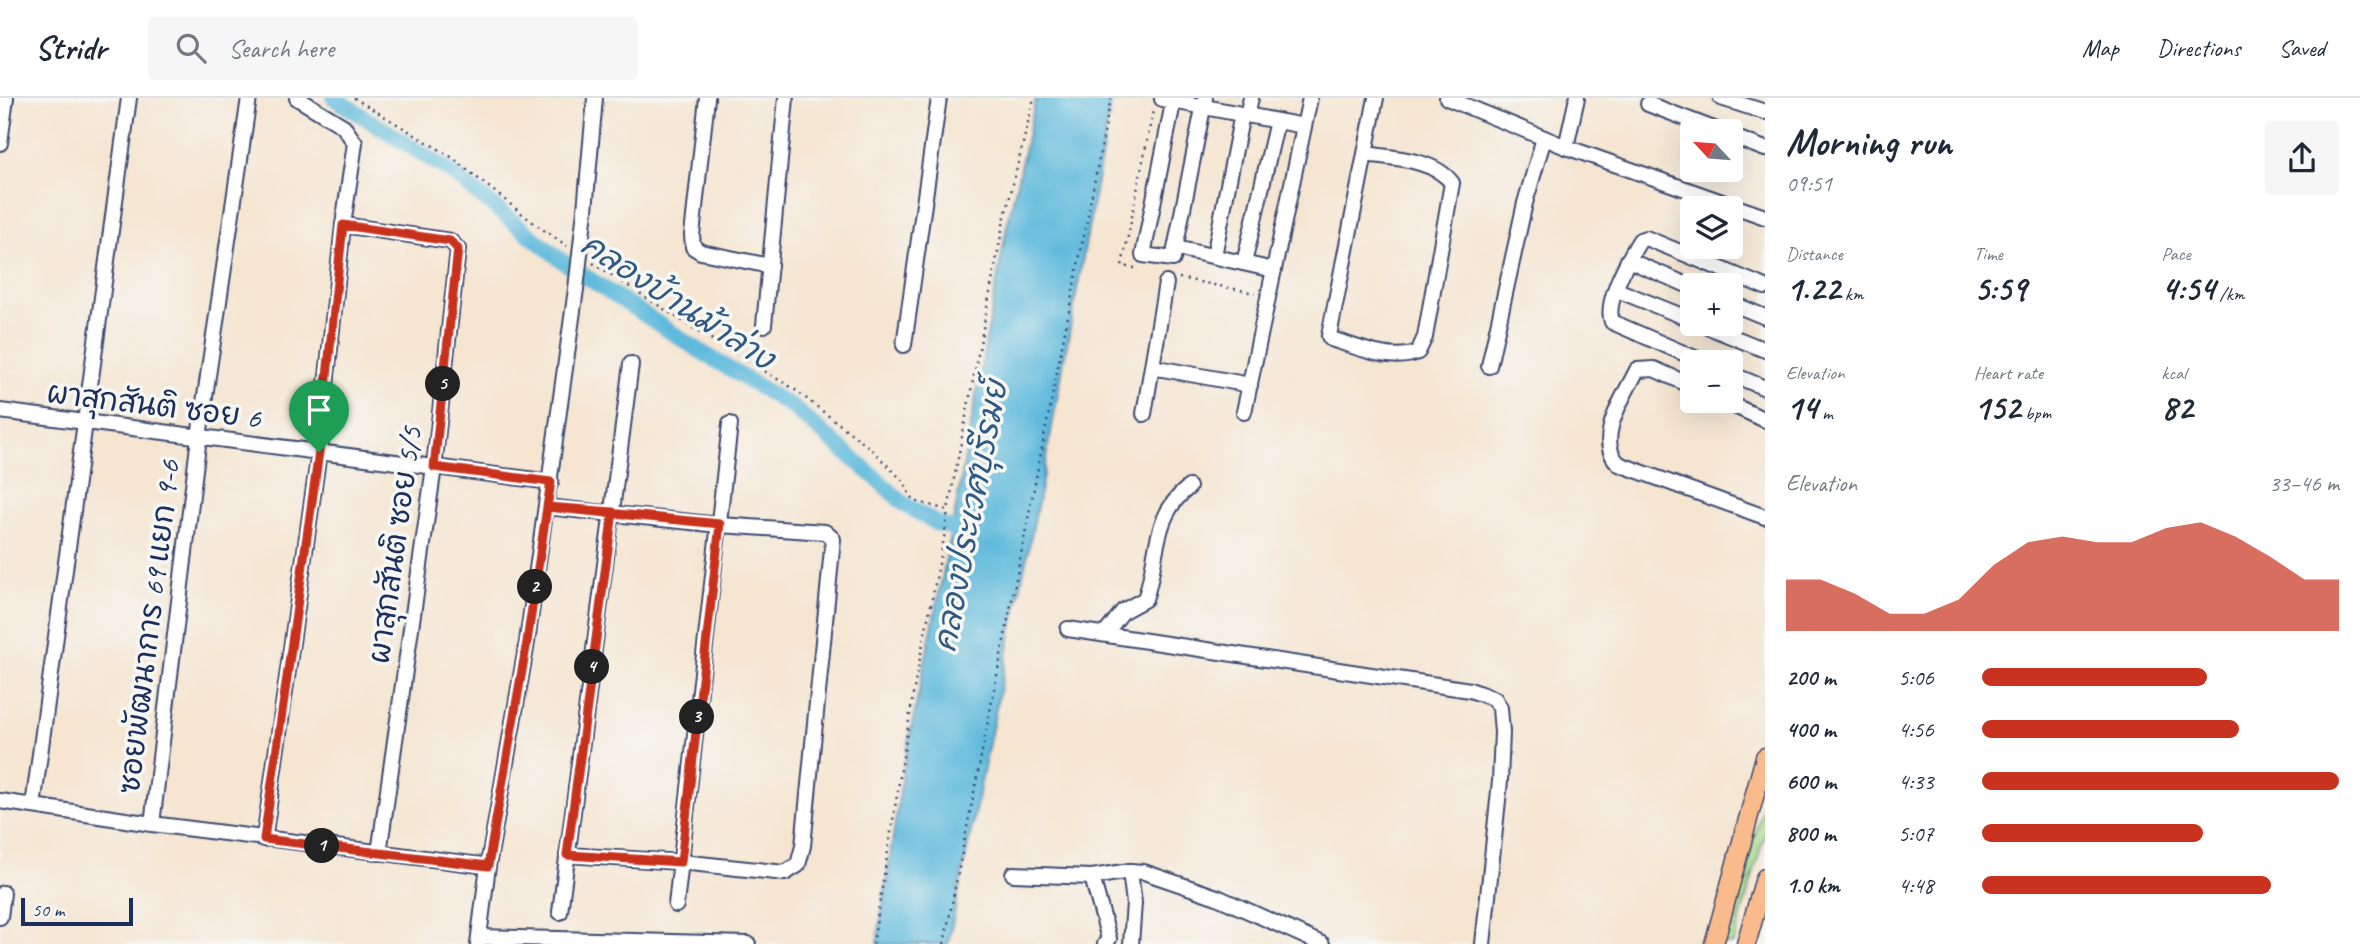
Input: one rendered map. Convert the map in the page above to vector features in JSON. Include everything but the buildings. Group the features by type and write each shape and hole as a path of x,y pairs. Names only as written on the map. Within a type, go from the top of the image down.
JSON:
{"main road":[{"path":"1714,944 1765,757"},
{"path":"1746,944 1765,878"}],"street":[{"path":"0,143 6,98"},
{"path":"33,806 129,98"},
{"name":"ซอยพัฒนาการ 69 แยก 9-6","path":"152,824 199,437 248,98"},
{"path":"264,839 319,452 343,225 355,143 343,126 297,98"},
{"path":"595,98 576,289 551,482 478,940 748,944"},
{"path":"707,98 692,235 693,247 701,252 770,266"},
{"path":"764,325 786,98"},
{"path":"904,345 939,98"},
{"path":"1214,257 1244,115 1251,98"},
{"path":"1244,412 1310,98"},
{"path":"1366,154 1435,169 1447,176 1452,183 1425,337 1418,352 1410,355 1396,357 1329,336 1376,98"},
{"path":"1447,98 1481,105 1566,147 1765,217"},
{"path":"1566,147 1577,98"},
{"path":"1721,98 1765,112"},
{"path":"1204,102 1173,259 1143,255 1165,102 1204,102 1244,115 1304,126"},
{"path":"1648,104 1687,119"},
{"path":"1244,263 1277,121"},
{"path":"1489,366 1525,203 1544,138"},
{"path":"1743,141 1765,149"},
{"name":"ผาสุกสันติ ซอย 5/5","path":"343,225 450,241 458,249 434,467 379,853"},
{"path":"1680,352 1612,322 1610,315 1617,290 1628,260 1640,240 1646,238 1765,287"},
{"path":"1176,248 1274,270"},
{"path":"1628,260 1680,282"},
{"path":"1144,414 1171,280"},
{"path":"1617,290 1680,315"},
{"path":"1743,308 1765,317"},
{"path":"1731,336 1765,350"},
{"path":"560,912 631,364"},
{"path":"1152,367 1250,384"},
{"path":"1680,381 1654,369 1637,370 1612,424 1609,450 1612,457 1619,464 1765,517"},
{"path":"1743,379 1765,388"},
{"path":"1743,409 1765,419"},
{"name":"ผาสุกสันติ ซอย 6","path":"0,411 551,482"},
{"path":"676,905 730,424"},
{"path":"1105,634 1123,611 1145,599 1164,519 1174,498 1189,487"},
{"path":"547,507 825,532 833,539 803,846 798,864 785,873 681,862 567,855"},
{"path":"1069,629 1445,685 1495,699 1500,708 1501,756 1483,944"},
{"path":"0,800 152,824 488,866"},
{"path":"1130,871 1134,903 1131,944"},
{"path":"1013,874 1092,877 1130,871 1144,872 1217,897 1322,944"},
{"path":"1092,877 1109,939 1105,944"},
{"path":"0,917 3,893"}],"path":[{"path":"944,944 1111,98"},
{"path":"1135,268 1122,266 1165,102"},
{"path":"1171,280 1269,296"},
{"path":"873,944 915,683 948,510"}],"green space":[{"path":"1765,800 1765,833 1733,944 1724,944"}],"water":[{"name":"คลองประเวศบุรีรมย์","path":"1036,98 1112,98 1040,492 948,944 877,944 903,770 952,529 1006,231"}],"waterway":[{"name":"คลองบ้านม้าล่าง","path":"334,98 448,170 565,263 792,407 904,504 936,523 970,534"}],"route":[{"path":"319,452 264,839 488,866 527,642 547,507 613,512 720,524 681,862 567,855 613,512 589,511 547,507 551,482 434,467 458,249 455,244 450,241 343,225 319,452"}]}
